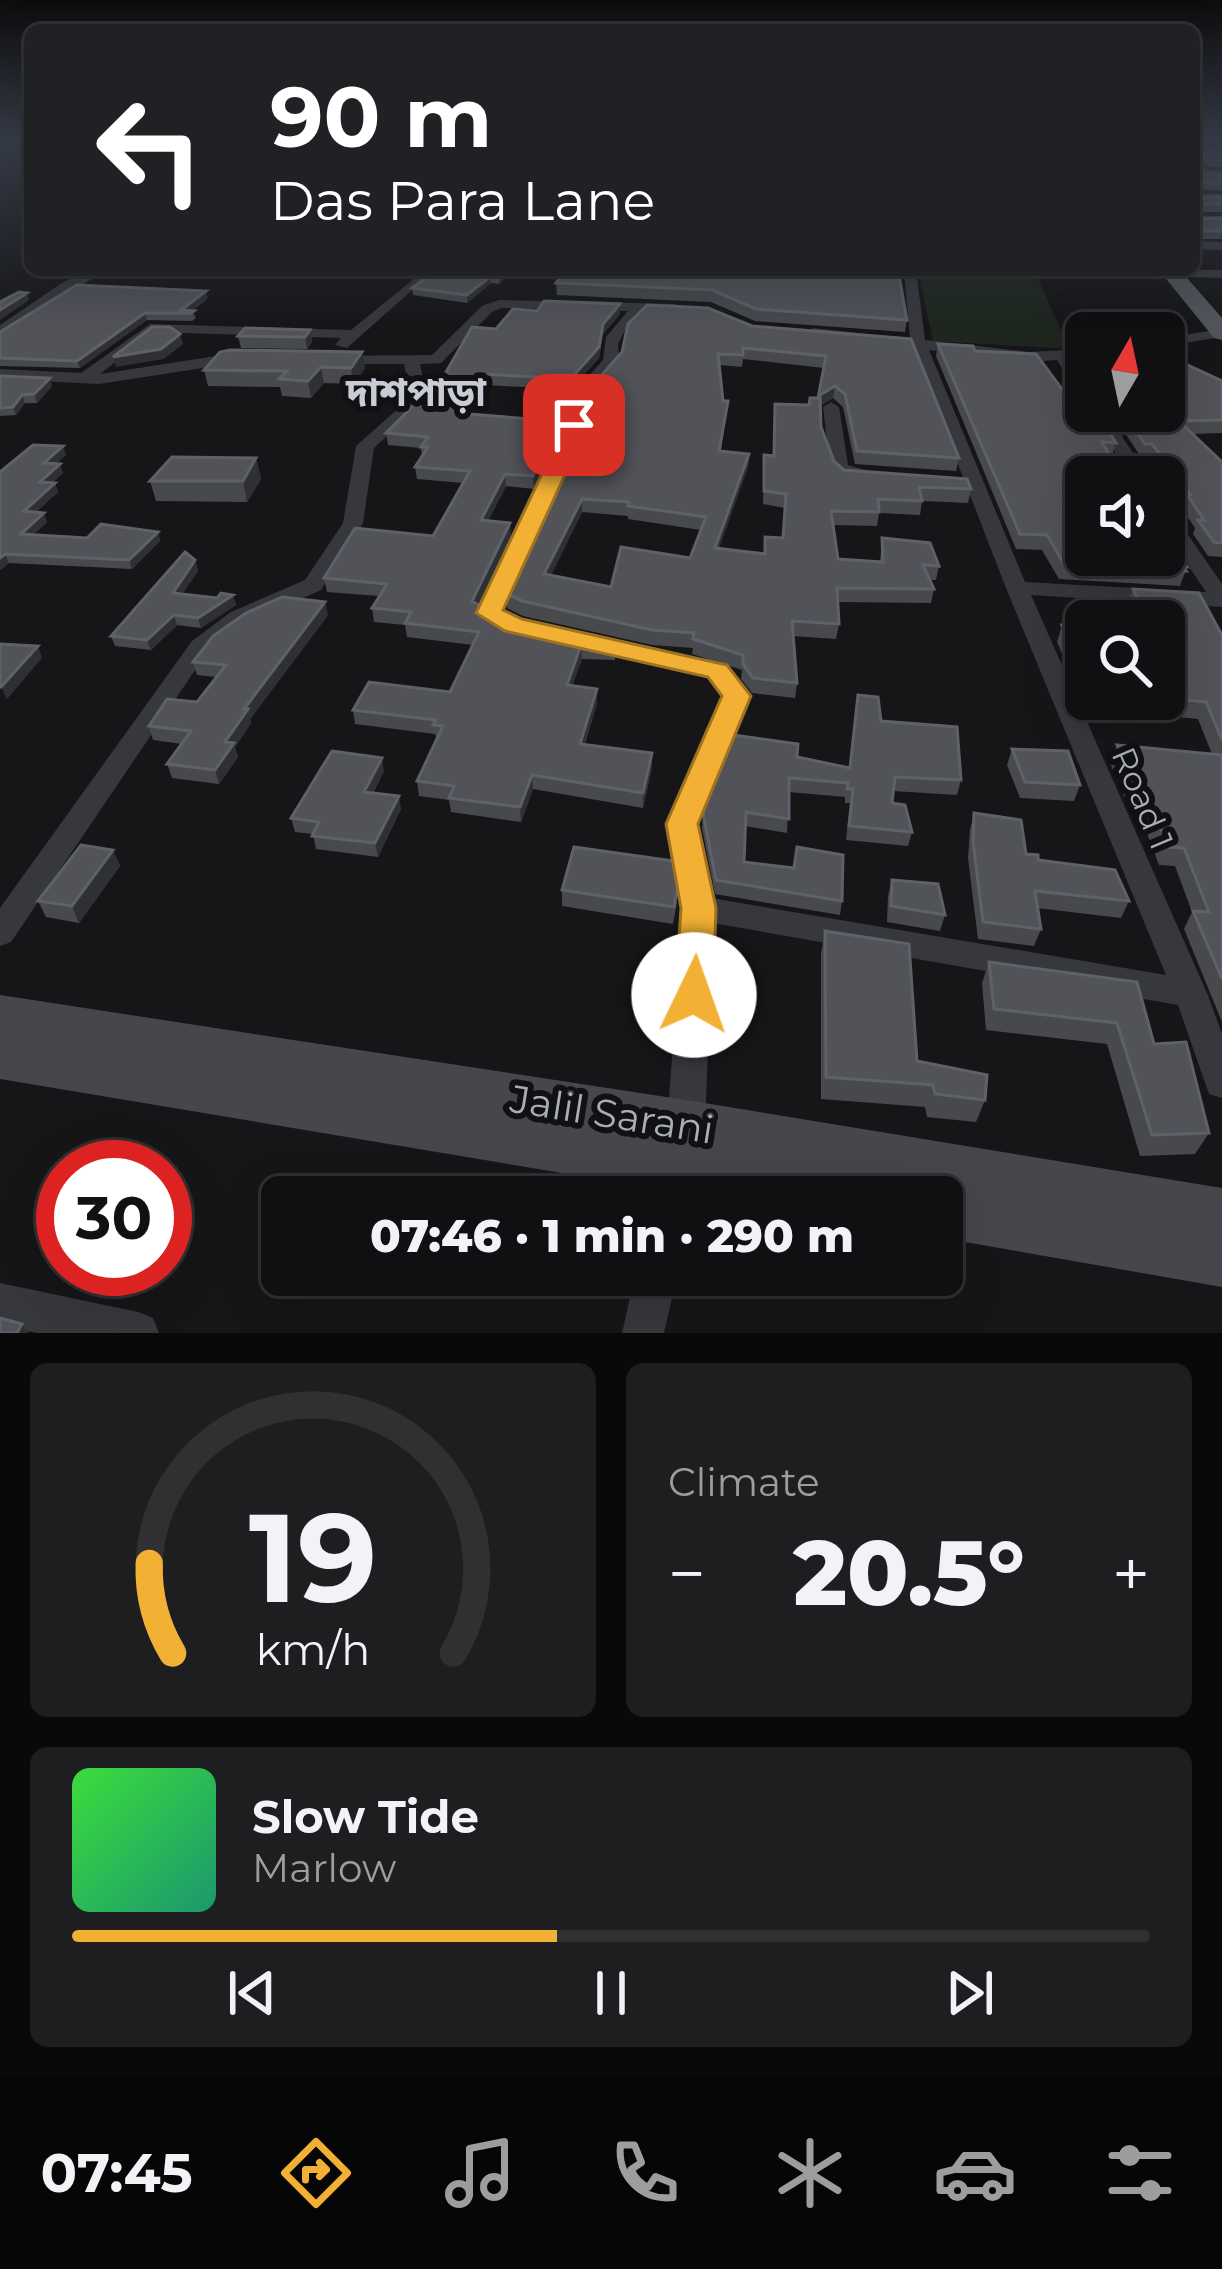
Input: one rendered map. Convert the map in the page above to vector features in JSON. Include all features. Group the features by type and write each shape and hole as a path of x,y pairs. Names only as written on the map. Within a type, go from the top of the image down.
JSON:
{"main road":[{"path":"1186,276 1222,333"},
{"path":"1188,276 1222,309"},
{"name":"Jalil Sarani","path":"0,1017 681,1162 1222,1218"},
{"name":"Jalil Sarani","path":"0,1054 761,1176"},
{"path":"963,1212 1222,1256"}],"street":[{"path":"0,332 88,276"},
{"path":"327,358 426,276"},
{"name":"Road 1","path":"911,276 918,341 965,483 1017,588 1190,993 1222,1082"},
{"path":"303,358 436,360 487,309 499,304 688,309"},
{"path":"641,307 616,329 609,348 611,361 587,387 560,464 489,613 548,633 717,670 736,696 682,824 698,908 681,1162"},
{"path":"85,378 150,328 354,334"},
{"path":"797,331 1065,361"},
{"path":"1185,339 1222,333"},
{"path":"4,378 85,378 256,358"},
{"path":"0,933 200,646 239,617 313,585 353,523 365,446 409,408 416,379 411,360"},
{"path":"831,406 839,466 845,473 879,477"},
{"path":"1017,588 1222,600 1211,570 1185,539"},
{"path":"698,908 1190,993"},
{"path":"643,1333 651,1296"},
{"path":"0,1304 138,1333"}],"shaded area":[{"path":"919,276 1037,277 1065,338 1065,349 933,341"}],"building":[{"path":"1222,218 1222,231 1200,231 1200,219"},
{"path":"429,276 491,276 467,295 412,288"},
{"path":"561,276 899,276 907,320 756,309 712,290 556,283"},
{"path":"77,285 206,291 181,310 194,311 191,313 145,313 77,361 0,358 0,332"},
{"path":"27,293 0,310 0,302"},
{"path":"544,301 620,304 603,324 599,347 575,374 533,476 505,474 481,520 510,523 472,601 504,621 615,646 581,645 567,685 597,689 580,744 652,753 643,793 532,775 520,807 449,798 454,786 417,781 443,726 433,725 436,720 353,710 369,682 450,692 479,632 405,623 411,612 372,608 387,584 324,578 355,528 433,536 470,471 415,467 428,447 421,447 428,437 386,433 419,400 424,385 438,386 472,327 496,329 513,309 537,311","holes":["482,374 555,378 531,419 456,413"]},
{"path":"647,305 708,308 752,326 911,339 959,458 857,451 845,394 835,386 820,395 821,427 834,461 844,470 967,479 971,489 919,487 922,501 878,499 879,512 831,511 838,559 883,562 882,538 930,543 939,566 923,565 934,589 837,588 839,624 792,621 797,683 753,678 743,655 693,639 694,633 652,630 522,601 506,593 573,453 599,378 622,352 628,324","holes":["743,348 826,356 818,398 810,398 809,405 775,404 774,456 764,455 764,491 786,494 783,538 765,537 765,554 715,548 749,454 719,451 728,401 723,401 718,354 743,355","582,499 629,502 628,506 706,517 690,558 621,547 611,587 544,574"]},
{"path":"152,327 170,327 180,334 161,349 113,357"},
{"path":"245,328 310,330 305,337 238,336"},
{"path":"938,344 1036,354 1065,393 1065,432 1109,432 1116,443 1102,442 1110,456 1065,456 1065,564 1047,535 1020,534"},
{"path":"220,352 362,352 351,368 321,367 308,381 279,379 287,371 204,370"},
{"path":"1185,364 1222,381 1222,420 1185,421"},
{"path":"0,376 50,378 34,394 22,395 13,407 0,408"},
{"path":"1185,427 1222,462 1222,543 1214,542 1198,520 1204,520 1186,493 1190,494 1185,487 1185,456 1161,456 1152,444 1145,444 1137,432 1185,432"},
{"path":"33,445 63,446 44,463 60,464 40,482 55,483 24,511 44,513 21,534 87,538 101,524 158,532 129,560 5,554 0,558 0,472"},
{"path":"172,457 256,458 243,481 150,481"},
{"path":"185,552 195,560 173,593 233,595 198,618 174,615 147,640 111,636"},
{"path":"1133,589 1199,593 1222,635 1222,740 1206,702 1185,700 1185,600 1138,600"},
{"path":"282,597 325,602 244,709 248,709 225,742 234,743 215,770 167,764 191,731 149,726 167,699 197,702 226,665 193,662 213,636 246,613"},
{"path":"0,644 38,646 1,687 0,687"},
{"path":"858,695 878,697 881,721 957,727 961,780 895,777 892,803 905,805 912,832 849,826 853,789 847,789 848,783 789,778 789,819 746,812 744,862 794,868 797,847 843,855 842,901 716,880 703,813 733,735 798,744 797,757 850,768"},
{"path":"1117,745 1222,755 1222,979 1193,911 1209,912 1184,848 1168,847 1144,786 1136,786"},
{"path":"1012,749 1068,751 1080,785 1025,782"},
{"path":"332,751 382,758 364,792 399,796 375,843 312,836 319,822 291,818"},
{"path":"974,813 1021,820 1026,854 1038,855 1038,860 1115,870 1129,901 1035,891 1041,929 983,922"},
{"path":"81,845 113,850 72,906 38,901"},
{"path":"574,847 674,861 678,886 674,907 562,890"},
{"path":"892,880 938,884 945,915 891,906"},
{"path":"825,931 909,944 917,1061 987,1075 985,1100 935,1094 933,1085 826,1077"},
{"path":"989,962 1137,982 1154,1044 1186,1042 1209,1133 1152,1135 1117,1023 994,1009"},
{"path":"0,1318 22,1324 17,1333 0,1333"}],"district":[{"name":"দাশপাড়া","path":"416,392"}],"route":[{"path":"574,425 489,613 514,625 717,670 736,696 682,824 698,908 694,995"}]}
